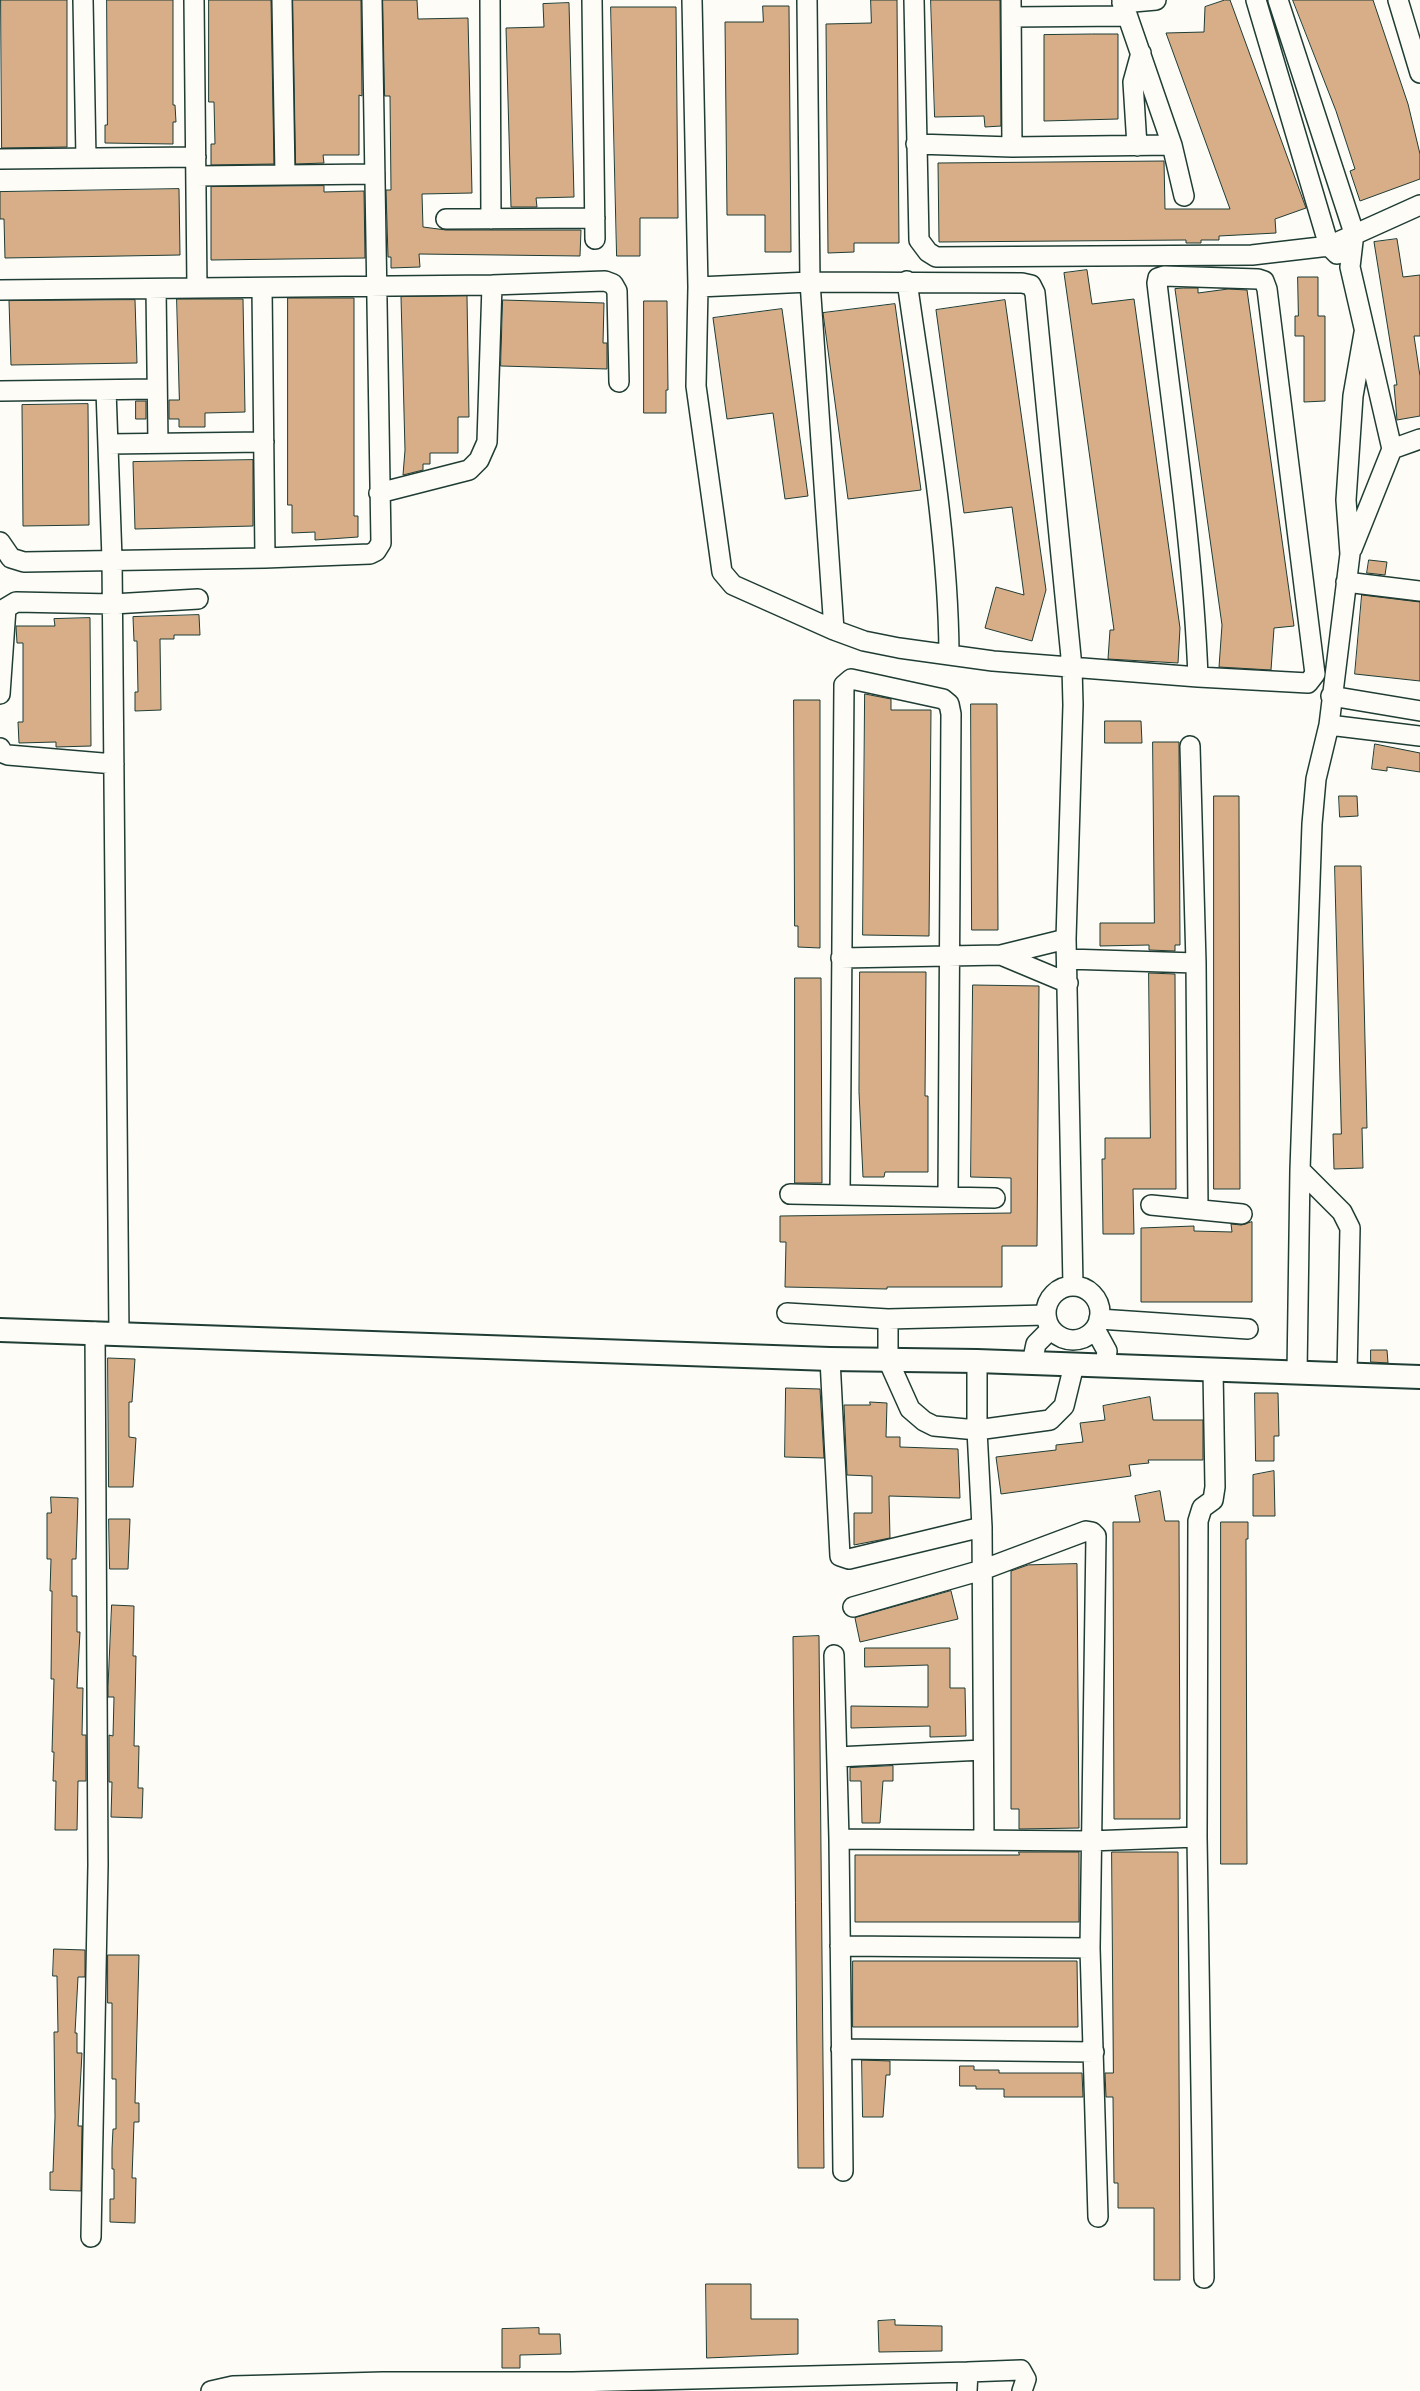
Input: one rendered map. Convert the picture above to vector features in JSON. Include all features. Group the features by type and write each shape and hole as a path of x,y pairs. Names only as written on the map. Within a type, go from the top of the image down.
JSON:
{"street":[{"path":"82,0 86,158"},
{"path":"194,0 197,288"},
{"path":"282,0 285,175"},
{"path":"0,542 11,558 24,562 112,565 370,554 376,552 381,543 372,0"},
{"path":"490,0 491,219"},
{"path":"592,0 595,239"},
{"path":"692,0 698,287 696,386 722,572 733,585 834,630 864,640 899,648 949,654 1072,675 1198,677 1305,684 1312,680 1315,674 1267,289 1264,281 1258,279 1164,276 1158,278 1157,283 1196,635 1198,677"},
{"path":"807,0 810,282 834,630"},
{"path":"914,0 916,144 920,240 928,252 936,257 1252,255 1329,246 1354,233 1420,206"},
{"path":"1012,147 1012,8 1123,6 1156,0"},
{"path":"1256,0 1329,246 1350,267"},
{"path":"1278,0 1354,233 1350,267 1392,449 1350,554"},
{"path":"1398,0 1420,73"},
{"path":"1123,6 1172,145 1184,196"},
{"path":"1137,146 1133,82 1141,53"},
{"path":"916,144 1012,147 1172,145"},
{"path":"0,159 196,157"},
{"path":"196,176 375,174"},
{"path":"446,219 596,218"},
{"path":"907,281 938,511 949,618 949,654"},
{"path":"0,290 610,282 617,291 619,382"},
{"path":"698,287 810,282 1022,283 1031,285 1035,293 1072,675 1073,705 1066,939 1073,1286"},
{"path":"379,493 469,470 479,460 487,442 492,285"},
{"path":"262,288 265,558"},
{"path":"156,289 158,443"},
{"path":"1297,1373 1300,1170 1312,824 1316,780 1329,725 1331,696 1350,554 1346,500 1353,396 1364,333"},
{"path":"0,391 157,389"},
{"path":"106,390 113,599 119,1334"},
{"path":"1392,449 1420,439"},
{"path":"108,444 264,442"},
{"path":"1346,582 1420,591"},
{"path":"0,694 6,608 16,602 198,599"},
{"path":"840,1195 844,684 851,679 943,699 949,704 951,723 948,1197"},
{"path":"1331,696 1420,711"},
{"path":"1329,725 1420,736"},
{"path":"1190,746 1196,963 1198,1208"},
{"path":"0,748 2,753 8,754 114,764"},
{"path":"841,958 1001,955 1066,939"},
{"path":"1001,955 1068,983"},
{"path":"1067,959 1196,963"},
{"path":"1300,1170 1342,1212 1350,1228 1347,1375"},
{"path":"790,1194 996,1198"},
{"path":"1151,1205 1198,1208 1242,1214"},
{"path":"1032,1363 1036,1344 1048,1322 1047,1304 1053,1295 1062,1288 1073,1286 1090,1292 1100,1309 1097,1324 1106,1351 1105,1366"},
{"path":"787,1313 888,1319 1048,1322 1061,1337 1073,1340 1085,1337 1097,1324 1248,1329"},
{"path":"888,1319 888,1360 910,1409 916,1416 934,1426 977,1430 1050,1420 1064,1406 1074,1365"},
{"path":"0,1330 830,1359 977,1361 1420,1377"},
{"path":"91,2237 98,1865 95,1332"},
{"path":"830,1359 840,1556 849,1560 982,1531"},
{"path":"977,1361 977,1430 982,1531 984,1840"},
{"path":"1204,2278 1197,1837 1198,1521 1202,1508 1213,1500 1215,1487 1213,1370"},
{"path":"853,1607 982,1563 1086,1531 1092,1532 1096,1536 1090,1841 1090,1948 1098,2218"},
{"path":"834,1655 839,1839 843,2171"},
{"path":"837,1757 983,1750"},
{"path":"839,1839 1090,1841 1197,1837"},
{"path":"840,1946 1090,1948"},
{"path":"841,2049 1094,2052"},
{"path":"211,2391 232,2388 262,2389 383,2382 572,2387 968,2382 1012,2369 1021,2370 1026,2379 1022,2391"}],"building":[{"path":"1,0 67,0 67,147 2,148"},
{"path":"107,0 173,0 173,105 175,105 176,122 173,122 173,144 105,143 105,125 107,125"},
{"path":"209,0 271,0 274,164 211,165 211,144 215,144 214,102 209,102"},
{"path":"293,0 361,0 362,96 359,95 359,155 323,155 324,163 296,164"},
{"path":"383,0 417,0 418,19 468,18 472,193 422,194 423,227 446,230 581,230 580,256 419,254 420,267 391,268 391,257 388,257 386,190 391,190 390,96 385,96"},
{"path":"871,0 897,0 899,243 854,243 854,252 828,253 826,24 871,23"},
{"path":"931,0 1000,0 1001,126 985,127 984,116 935,117"},
{"path":"1230,0 1306,208 1275,219 1276,233 1219,236 1219,240 1201,240 1201,243 1186,243 1186,240 939,242 938,163 1164,161 1165,209 1230,209 1166,33 1204,32 1205,7"},
{"path":"1293,0 1373,0 1408,104 1420,154 1420,179 1360,201 1350,171 1355,169 1336,111"},
{"path":"569,3 574,197 536,198 537,207 511,207 506,28 544,27 543,4"},
{"path":"763,6 789,6 791,252 765,252 765,215 727,215 725,22 763,22"},
{"path":"611,7 676,7 678,218 640,218 640,256 617,256"},
{"path":"1118,34 1118,119 1044,121 1044,35"},
{"path":"324,186 324,192 364,191 365,258 211,260 211,187"},
{"path":"179,189 180,255 5,258 4,219 0,219 0,192"},
{"path":"1397,239 1403,277 1420,275 1420,336 1414,336 1420,376 1420,416 1397,420 1394,385 1397,385 1374,242"},
{"path":"1087,270 1092,304 1134,299 1180,628 1178,663 1108,659 1110,630 1114,630 1064,273"},
{"path":"1298,277 1318,277 1318,316 1325,316 1325,401 1304,402 1304,336 1295,336 1295,316 1298,316"},
{"path":"1198,288 1198,293 1228,289 1247,290 1294,626 1274,628 1271,670 1219,667 1222,625 1175,289"},
{"path":"467,296 469,417 458,417 458,453 430,453 430,464 423,464 423,470 403,475 405,450 401,297"},
{"path":"288,298 354,298 354,516 358,516 358,537 315,540 315,532 292,533 292,505 288,505"},
{"path":"177,299 243,299 245,412 205,413 205,427 179,427 179,419 169,419 169,400 179,400"},
{"path":"135,300 137,363 11,365 9,301"},
{"path":"503,300 604,303 603,343 607,343 607,369 501,366"},
{"path":"1005,300 1046,590 1032,641 985,628 996,587 1024,595 1012,507 964,513 936,310"},
{"path":"644,301 667,301 668,390 666,390 666,413 644,413"},
{"path":"895,304 921,490 848,499 823,313"},
{"path":"782,309 808,496 785,499 773,413 727,419 713,318"},
{"path":"136,401 146,401 146,419 136,419"},
{"path":"88,404 89,525 23,526 22,405"},
{"path":"253,460 253,526 135,529 133,462"},
{"path":"1369,560 1387,562 1385,575 1367,573"},
{"path":"1362,595 1420,602 1420,681 1355,674"},
{"path":"199,615 200,635 174,635 174,639 160,639 161,710 135,711 135,692 138,692 137,641 134,641 133,617"},
{"path":"90,618 91,746 56,747 56,742 19,743 18,722 23,722 23,643 17,643 16,626 55,626 54,619"},
{"path":"865,694 891,699 891,710 931,710 929,936 863,935"},
{"path":"794,700 820,700 820,948 798,947 798,926 795,926"},
{"path":"971,704 997,704 998,930 972,930"},
{"path":"1105,721 1141,721 1142,743 1105,743"},
{"path":"1153,742 1179,742 1180,945 1175,945 1175,951 1149,950 1149,945 1100,946 1100,923 1154,923"},
{"path":"1375,744 1420,753 1420,772 1387,767 1387,771 1372,769"},
{"path":"1214,796 1239,796 1240,1189 1214,1189"},
{"path":"1339,796 1357,796 1358,816 1340,817"},
{"path":"1335,866 1361,866 1367,1128 1362,1128 1363,1168 1334,1169 1333,1134 1341,1134"},
{"path":"860,972 926,972 925,1096 928,1096 928,1172 885,1172 884,1177 863,1177 859,1092"},
{"path":"1149,973 1175,974 1176,1189 1133,1189 1134,1234 1103,1234 1102,1159 1105,1159 1105,1138 1150,1138"},
{"path":"795,978 821,978 822,1183 795,1183"},
{"path":"973,985 1039,986 1037,1246 1002,1246 1002,1287 887,1287 887,1289 785,1287 786,1242 780,1242 780,1216 1011,1213 1011,1178 971,1177"},
{"path":"1252,1222 1252,1302 1141,1302 1141,1228 1194,1226 1194,1231 1232,1232 1231,1224 1241,1225"},
{"path":"1371,1350 1387,1350 1388,1363 1371,1362"},
{"path":"108,1358 135,1359 132,1402 129,1402 129,1437 136,1438 133,1487 109,1487"},
{"path":"786,1388 820,1389 824,1458 785,1457"},
{"path":"1255,1393 1278,1393 1279,1436 1274,1436 1274,1461 1256,1461"},
{"path":"1150,1397 1153,1420 1203,1420 1203,1460 1148,1460 1149,1463 1129,1465 1131,1476 1001,1494 996,1457 1056,1450 1056,1445 1083,1442 1080,1423 1105,1420 1103,1406"},
{"path":"870,1402 887,1403 886,1437 900,1437 900,1447 958,1449 960,1498 889,1496 890,1538 854,1545 854,1513 872,1513 872,1476 847,1475 844,1405 870,1405"},
{"path":"1274,1471 1275,1516 1253,1516 1253,1475"},
{"path":"1160,1491 1165,1521 1179,1521 1180,1819 1114,1819 1113,1522 1140,1522 1135,1496"},
{"path":"51,1497 78,1498 76,1559 72,1559 72,1596 77,1596 77,1632 80,1632 77,1688 83,1688 82,1735 86,1735 86,1781 78,1781 77,1830 55,1830 56,1781 53,1781 54,1752 52,1752 54,1679 51,1679 52,1591 50,1591 51,1559 47,1559 47,1513 51,1513"},
{"path":"109,1519 130,1519 128,1569 110,1569"},
{"path":"1221,1522 1248,1522 1248,1539 1246,1539 1247,1864 1221,1864"},
{"path":"1077,1564 1079,1828 1019,1829 1019,1809 1011,1809 1011,1571 1028,1565"},
{"path":"951,1591 958,1619 860,1642 855,1618"},
{"path":"112,1605 134,1606 133,1656 136,1656 134,1746 139,1746 138,1788 143,1788 142,1818 111,1817 112,1782 109,1782 109,1735 113,1736 114,1697 108,1697 108,1687"},
{"path":"819,1636 824,2168 798,2168 793,1637"},
{"path":"865,1648 950,1648 950,1688 965,1688 966,1736 930,1737 930,1726 851,1728 851,1706 928,1707 928,1665 865,1667"},
{"path":"893,1766 893,1781 883,1781 880,1823 862,1823 861,1781 850,1781 850,1768"},
{"path":"1019,1852 1079,1852 1079,1922 855,1922 855,1855 1019,1855"},
{"path":"1112,1852 1178,1852 1180,2280 1154,2280 1154,2208 1118,2208 1118,2183 1114,2183 1113,2097 1106,2097 1105,2073 1113,2073"},
{"path":"54,1949 85,1950 85,1977 78,1977 75,2033 77,2033 77,2053 82,2053 78,2126 82,2126 81,2191 50,2190 50,2172 53,2172 55,2117 54,2032 58,2032 57,1976 53,1976"},
{"path":"108,1955 139,1955 135,2103 139,2103 139,2122 134,2122 132,2178 136,2178 135,2223 110,2222 110,2199 114,2199 112,2149 113,2129 116,2129 116,2079 112,2079 112,2003 108,2003"},
{"path":"853,1961 1077,1961 1078,2027 853,2027"},
{"path":"862,2060 890,2061 890,2075 886,2075 883,2117 863,2117"},
{"path":"960,2066 974,2066 974,2070 999,2070 999,2073 1082,2073 1083,2097 1004,2097 1004,2089 976,2089 976,2086 960,2086"},
{"path":"706,2284 751,2284 751,2319 798,2319 798,2354 707,2358"},
{"path":"895,2320 895,2325 942,2326 942,2351 879,2352 878,2321"},
{"path":"539,2328 539,2334 560,2334 561,2354 520,2355 520,2368 502,2368 502,2329"}]}
